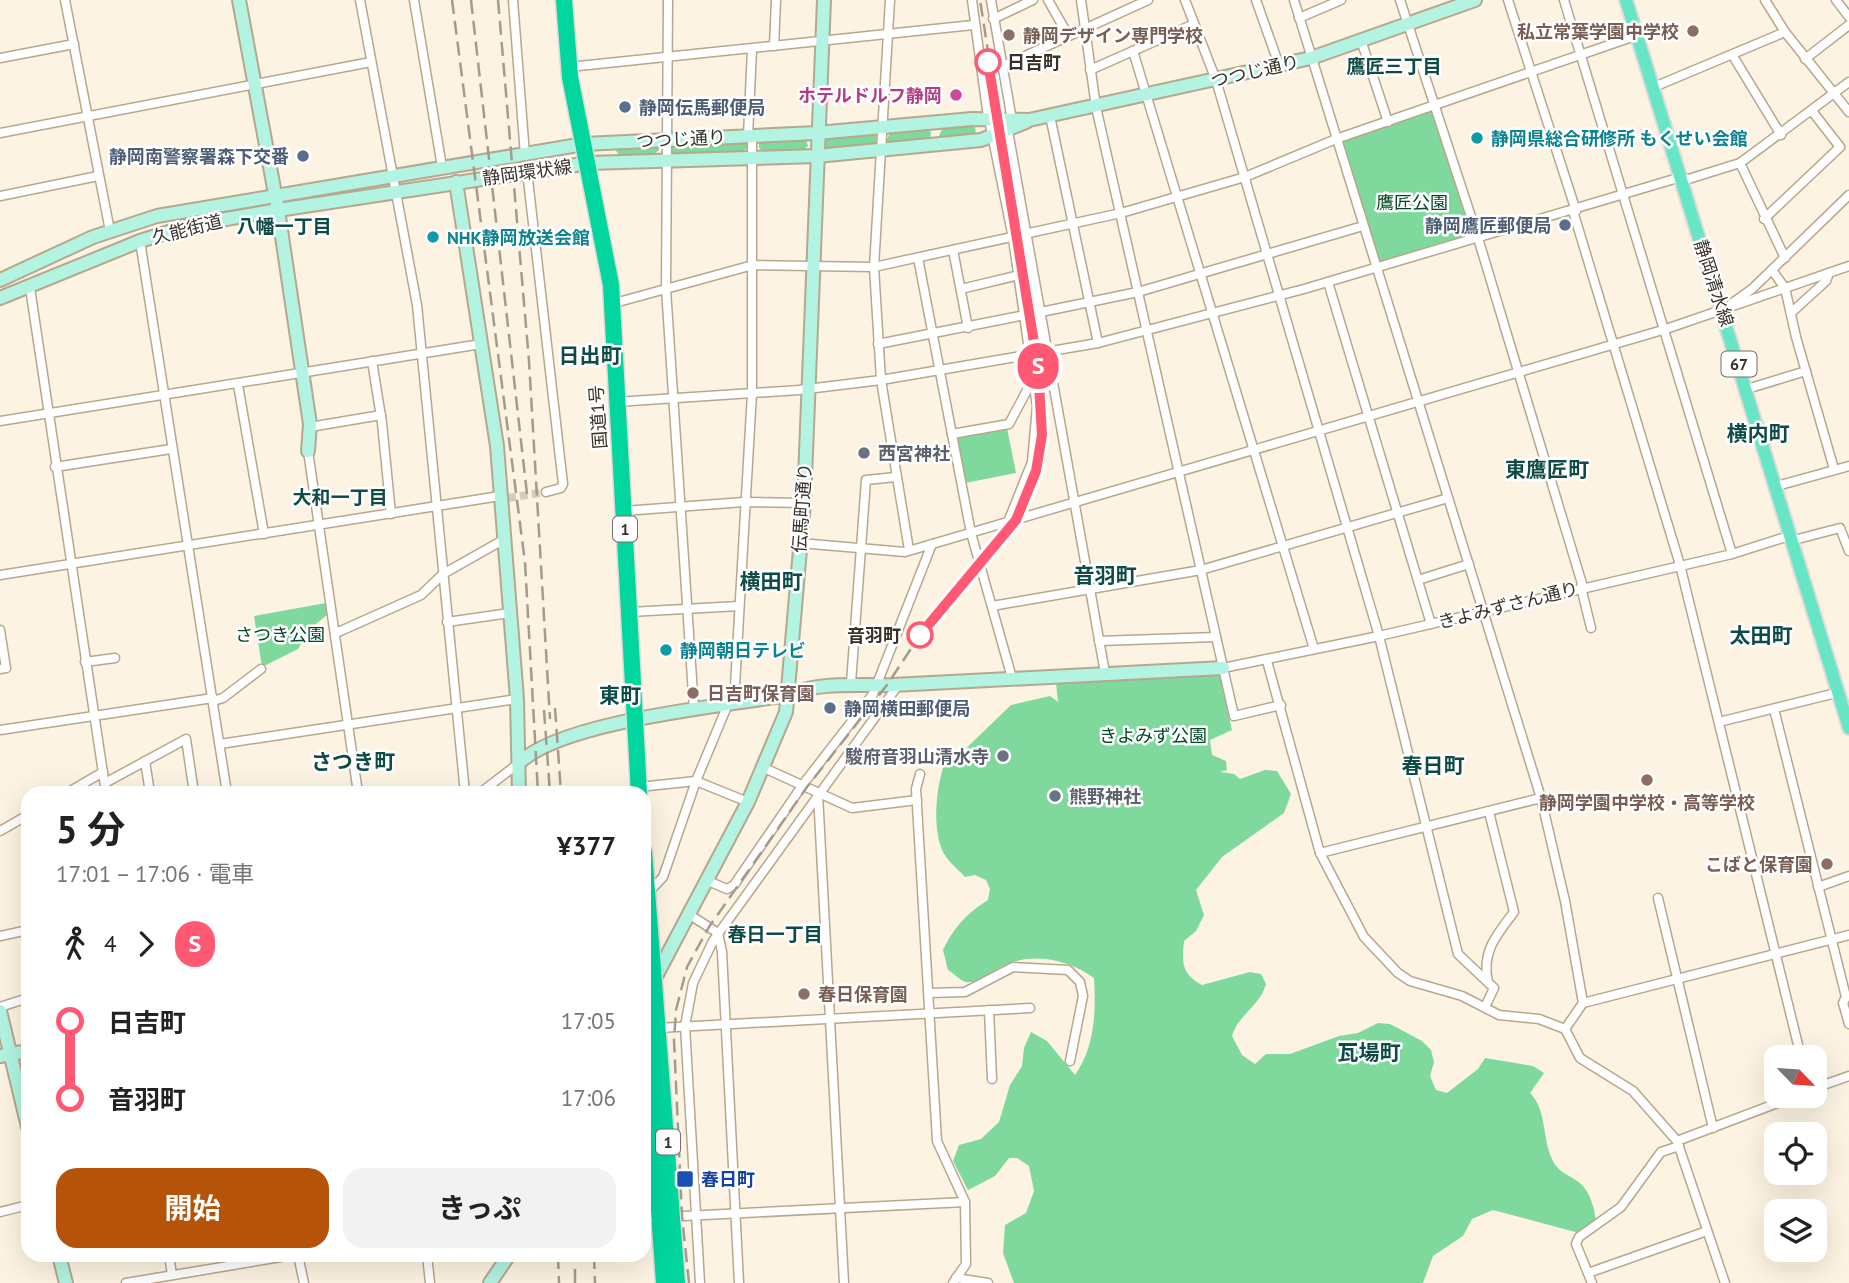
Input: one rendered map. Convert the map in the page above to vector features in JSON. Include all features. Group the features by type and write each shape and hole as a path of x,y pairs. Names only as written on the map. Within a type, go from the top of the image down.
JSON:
{"highway":[{"name":"国道1号","path":"564,0 569,67 608,265 639,786"},
{"name":"1","path":"651,998 658,1028 659,1217 677,1283"},
{"name":"1","path":"651,1094 664,1283"}],"main road":[{"name":"静岡清水線","path":"1626,0 1793,537 1836,693 1848,723"}],"street":[{"path":"65,0 97,176 110,231"},
{"path":"239,0 278,210 310,427 308,451 357,786"},
{"path":"360,0 394,192 408,252 423,352 464,786"},
{"path":"414,0 442,167"},
{"path":"513,0 525,155"},
{"path":"668,0 666,289 694,709"},
{"path":"774,46 776,0"},
{"name":"伝馬町通り","path":"651,992 748,802 786,712 804,503 824,0"},
{"path":"890,0 874,267 881,380 909,550"},
{"path":"972,0 973,25 1013,239 1037,406 1032,462 1008,522"},
{"path":"991,0 1046,352 1105,673"},
{"path":"993,19 1032,0"},
{"path":"1048,0 1068,35"},
{"path":"1081,0 1096,107 1234,716 1281,705"},
{"path":"1001,68 1148,0"},
{"path":"1185,0 1216,80 1265,255 1379,636 1458,954 1494,988 1485,1007"},
{"path":"1256,0 1279,65"},
{"path":"1294,0 1541,798 1583,1003"},
{"path":"1299,18 1340,0"},
{"path":"1400,0 1478,238 1582,587 1591,628"},
{"name":"つつじ通り","path":"589,163 881,152 994,137 1010,125 1029,120 1311,58 1475,0"},
{"path":"1508,0 1680,565 1798,1045"},
{"path":"1564,0 1732,554"},
{"path":"1765,0 1805,59 1849,112"},
{"path":"1836,0 1849,17"},
{"path":"1090,70 1194,24"},
{"path":"569,67 973,25"},
{"path":"1805,59 1849,25"},
{"path":"1654,87 1785,32"},
{"path":"611,304 753,265 874,267 1121,214 1245,177 1336,139 1638,35"},
{"path":"1361,40 1388,122"},
{"path":"0,58 74,44"},
{"path":"651,890 663,877 696,781 731,704 752,393 752,49"},
{"path":"1133,51 1314,649"},
{"path":"1733,56 1781,135"},
{"path":"0,133 371,62"},
{"path":"616,402 808,389 881,380 1146,333 1574,211 1624,194 1740,163 1849,82"},
{"path":"1764,219 1840,147 1812,111"},
{"path":"1050,116 1098,343"},
{"name":"つつじ通り","path":"584,144 817,134 989,120 1010,125"},
{"name":"静岡環状線","path":"464,164 584,144"},
{"name":"静岡環状線","path":"461,181 589,163"},
{"path":"1740,163 1764,219 1785,258"},
{"name":"久能街道","path":"0,280 110,231 197,207 464,164"},
{"path":"527,171 563,484 561,488 546,492"},
{"path":"0,196 97,176"},
{"path":"461,181 503,498 503,540 517,699 519,786"},
{"name":"久能街道","path":"0,298 30,288 140,240 191,225 461,181"},
{"path":"1723,309 1752,289 1849,195"},
{"path":"1041,312 1138,292 1363,226"},
{"path":"140,240 186,546 226,786"},
{"path":"953,250 968,328"},
{"path":"918,258 971,533 1012,678"},
{"path":"800,543 909,550 932,544 1665,329 1849,266"},
{"path":"1772,270 1785,288 1835,469"},
{"path":"1792,312 1826,281 1829,273"},
{"path":"961,289 1019,275"},
{"path":"1328,282 1431,624"},
{"path":"30,288 105,786"},
{"path":"878,344 933,336 1025,315"},
{"path":"0,421 481,344"},
{"path":"372,361 381,415 391,514"},
{"path":"1747,389 1806,371"},
{"path":"952,434 1009,424 1034,377"},
{"path":"238,384 264,534"},
{"path":"310,427 381,415"},
{"path":"55,467 172,449"},
{"path":"1777,486 1849,466"},
{"path":"850,682 866,480 897,477"},
{"path":"0,575 503,498"},
{"path":"992,606 1201,570 1448,498"},
{"path":"624,511 680,509 744,502 804,503"},
{"name":"きよみずさん通り","path":"1223,668 1379,636 1840,528 1849,551"},
{"path":"336,633 421,595 443,575 503,540"},
{"path":"708,881 727,889 734,885 803,785 853,721 877,684 932,544"},
{"path":"1418,580 1469,564"},
{"path":"630,612 739,606"},
{"path":"447,622 510,613"},
{"path":"0,630 6,668 0,669"},
{"path":"1100,641 1216,637"},
{"path":"85,662 115,657"},
{"path":"1267,661 1320,853 1364,937 1398,973 1410,981 1447,990 1499,1015 1539,1019 1565,1029 1580,1058 1633,1090 1678,1144 1725,1283"},
{"path":"489,786 533,752 567,738 636,719 787,695 802,689 850,682 899,684 1223,668"},
{"path":"0,730 223,698 261,669"},
{"path":"700,1283 685,1026 693,983 719,933 899,684"},
{"path":"1719,722 1836,693"},
{"path":"220,744 517,699"},
{"path":"1774,709 1846,997 1843,1003 1849,1024"},
{"path":"105,783 186,739 193,786"},
{"path":"145,761 149,786"},
{"path":"762,767 852,808 862,809 917,800"},
{"path":"79,786 103,772"},
{"path":"920,774 917,800 937,1141 965,1202 967,1264 955,1281"},
{"path":"651,788 696,781 748,802"},
{"path":"818,794 844,1283"},
{"path":"1320,853 1541,798"},
{"path":"1488,982 1485,960 1491,942 1514,912 1489,812"},
{"path":"0,831 21,819"},
{"path":"1818,887 1849,876"},
{"path":"1658,898 1713,1128"},
{"path":"651,962 664,954 688,919 719,933"},
{"path":"0,936 21,932"},
{"path":"719,933 739,1283"},
{"path":"1565,1029 1583,1003 1849,935"},
{"path":"929,993 965,992 1013,967 1068,970 1080,982 1083,996 1070,1061"},
{"path":"21,1001 0,1009 5,1055 21,1105"},
{"path":"658,1028 1030,1008"},
{"path":"989,1010 992,1079"},
{"path":"1827,1084 1849,1076"},
{"path":"1592,1283 1576,1244 1580,1237 1621,1207 1661,1152 1765,1108"},
{"path":"659,1217 965,1202"},
{"path":"0,1212 21,1207"},
{"path":"1588,1273 1707,1231"},
{"path":"61,1262 66,1283"},
{"path":"170,1262 172,1275"},
{"path":"126,1283 251,1262"},
{"path":"300,1262 304,1283"},
{"path":"427,1262 430,1283"},
{"path":"490,1283 504,1262"},
{"path":"955,1281 988,1283"}],"green space":[{"name":"鷹匠公園","path":"1432,109 1474,235 1379,264 1342,141"},
{"path":"975,125 976,136 939,136 943,127"},
{"path":"926,129 931,132 930,140 887,144 890,133"},
{"path":"872,134 877,137 875,147 828,151 824,146 828,137"},
{"path":"806,139 808,146 803,151 764,152 759,148 759,141"},
{"path":"747,141 748,147 743,152 670,154 672,144"},
{"path":"658,146 659,150 654,154 620,156 616,151 618,147"},
{"path":"1007,428 1016,473 965,483 956,439"},
{"name":"さつき公園","path":"326,603 327,615 311,628 298,649 262,667 254,616"},
{"name":"きよみず公園","path":"1220,675 1232,730 1210,740 1212,755 1226,761 1227,770 1220,772 1234,774 1240,779 1265,770 1277,771 1291,794 1284,813 1222,857 1196,890 1204,915 1196,931 1184,941 1184,967 1195,981 1202,985 1250,972 1261,974 1266,984 1263,992 1239,1022 1232,1036 1242,1055 1255,1064 1266,1054 1290,1054 1339,1036 1358,1033 1378,1023 1390,1024 1422,1041 1431,1050 1434,1062 1430,1076 1436,1090 1447,1093 1478,1069 1485,1058 1533,1066 1544,1073 1530,1093 1542,1116 1552,1159 1558,1168 1580,1183 1587,1192 1596,1223 1579,1233 1493,1210 1472,1219 1463,1236 1433,1256 1423,1283 1014,1283 1003,1253 1005,1225 1026,1213 1034,1191 1029,1166 1017,1158 1009,1158 995,1176 968,1190 953,1161 959,1145 981,1139 999,1122 1010,1085 1022,1066 1024,1048 1031,1032 1047,1041 1075,1075 1087,1053 1093,1028 1094,978 1073,966 1036,958 1012,962 971,982 964,981 948,970 943,950 947,942 962,921 988,900 990,889 986,880 975,875 965,877 943,852 937,832 936,809 944,765 954,760 1011,705 1050,696 1058,702 1056,682"}],"tunnel":[{"path":"508,498 546,492"}],"railway":[{"path":"452,0 525,562 538,786"},
{"path":"471,0 527,494"},
{"path":"498,0 529,361 550,719"},
{"path":"689,1283 682,1216 674,1040 676,1010 687,967 709,927 807,787 887,685 920,635 1012,525 1036,471 1042,435 1042,397 980,0"},
{"path":"555,708 561,786"},
{"path":"544,710 549,786"},
{"path":"558,1262 559,1283"},
{"path":"575,1262 575,1283"},
{"path":"594,1262 595,1283"}],"train":[{"name":"S","path":"920,635 973,575 1016,520 1036,471 1042,435 1042,397 1038,367 988,62"}],"place":[{"name":"私立常葉学園中学校","path":"1693,31"},
{"name":"静岡デザイン専門学校","path":"1009,35"},
{"name":"日吉町","path":"988,62"},
{"name":"ホテルドルフ静岡","path":"956,95"},
{"name":"静岡伝馬郵便局","path":"625,107"},
{"name":"静岡県総合研修所 もくせい会館","path":"1477,138"},
{"name":"静岡南警察署森下交番","path":"303,156"},
{"name":"静岡鷹匠郵便局","path":"1565,225"},
{"name":"NHK静岡放送会館","path":"433,237"},
{"name":"西宮神社","path":"864,453"},
{"name":"音羽町","path":"920,635"},
{"name":"静岡朝日テレビ","path":"666,650"},
{"name":"日吉町保育園","path":"693,693"},
{"name":"静岡横田郵便局","path":"830,708"},
{"name":"駿府音羽山清水寺","path":"1003,756"},
{"name":"静岡学園中学校・高等学校","path":"1647,780"},
{"name":"熊野神社","path":"1055,796"},
{"name":"こばと保育園","path":"1827,864"},
{"name":"春日保育園","path":"804,994"},
{"name":"春日町","path":"685,1179"}],"district":[{"name":"鷹匠三丁目","path":"1394,66"},
{"name":"八幡一丁目","path":"284,226"},
{"name":"日出町","path":"590,355"},
{"name":"横内町","path":"1758,433"},
{"name":"東鷹匠町","path":"1547,469"},
{"name":"大和一丁目","path":"340,497"},
{"name":"音羽町","path":"1105,575"},
{"name":"横田町","path":"771,581"},
{"name":"太田町","path":"1761,635"},
{"name":"東町","path":"620,695"},
{"name":"さつき町","path":"353,761"},
{"name":"春日町","path":"1433,765"},
{"name":"春日一丁目","path":"775,934"},
{"name":"瓦場町","path":"1369,1052"}]}
